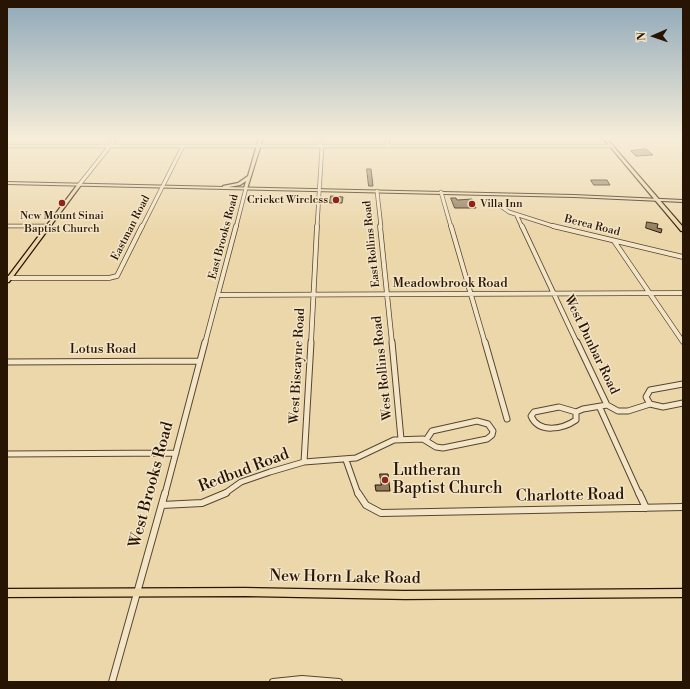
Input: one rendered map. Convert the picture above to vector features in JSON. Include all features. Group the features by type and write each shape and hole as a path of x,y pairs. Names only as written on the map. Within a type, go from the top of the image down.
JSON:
{"highway":[{"path":"7,183 441,192 683,201"}],"main road":[{"name":"East Brooks Road","path":"246,188 251,170"},
{"path":"632,170 683,230"},
{"path":"224,187 243,182 250,175"},
{"path":"8,279 79,185"},
{"name":"New Horn Lake Road","path":"7,593 245,592 398,595 683,593"}],"street":[{"path":"79,185 91,170"},
{"name":"Eastman Road","path":"8,279 109,278 117,276 170,170"},
{"name":"West Biscayne Road","path":"304,462 320,170"},
{"name":"East Brooks Road","path":"218,295 246,188"},
{"name":"East Rollins Road","path":"376,191 386,294"},
{"path":"441,192 507,419"},
{"name":"Berea Road","path":"499,205 503,209 517,216 683,257"},
{"name":"West Dunbar Road","path":"517,216 608,405"},
{"path":"7,226 48,226"},
{"path":"614,241 683,342"},
{"name":"Meadowbrook Road","path":"218,295 683,293"},
{"name":"West Rollins Road","path":"386,294 401,439"},
{"name":"West Brooks Road","path":"112,682 136,592 162,505 218,295"},
{"name":"Lotus Road","path":"7,362 200,361"},
{"path":"650,404 646,397 648,391 683,384"},
{"path":"576,412 577,417 574,423 548,428 535,425 531,416 536,411 559,407 576,412 585,408 600,408 608,405 616,410 627,412 635,411 650,404 661,407 683,403"},
{"name":"West Dunbar Road","path":"600,408 646,508"},
{"name":"Redbud Road","path":"162,505 202,503 225,493 241,482 304,462 346,460 362,456 390,441 401,439 426,440 436,447 445,448 487,439 492,436 493,432 488,424 477,421 434,430 426,440"},
{"path":"7,454 176,453"},
{"name":"Charlotte Road","path":"346,460 360,497 365,504 381,513 683,507"},
{"path":"273,682 339,682"}],"building":[{"path":"367,170 371,170 373,186 369,186"},
{"path":"591,180 607,180 610,185 594,185"},
{"name":"Cricket Wireless","path":"331,196 343,197 342,203 330,203"},
{"name":"Villa Inn","path":"451,198 456,198 457,200 472,199 476,208 455,208"},
{"path":"647,222 658,224 657,228 662,229 661,233 646,228"},
{"name":"Lutheran Baptist Church","path":"380,474 388,474 390,491 376,491 375,485 381,485"}],"place":[{"name":"Cricket Wireless","path":"336,200"},
{"name":"New Mount Sinai Baptist Church","path":"62,203"},
{"name":"Villa Inn","path":"472,204"},
{"name":"Lutheran Baptist Church","path":"385,480"}]}
